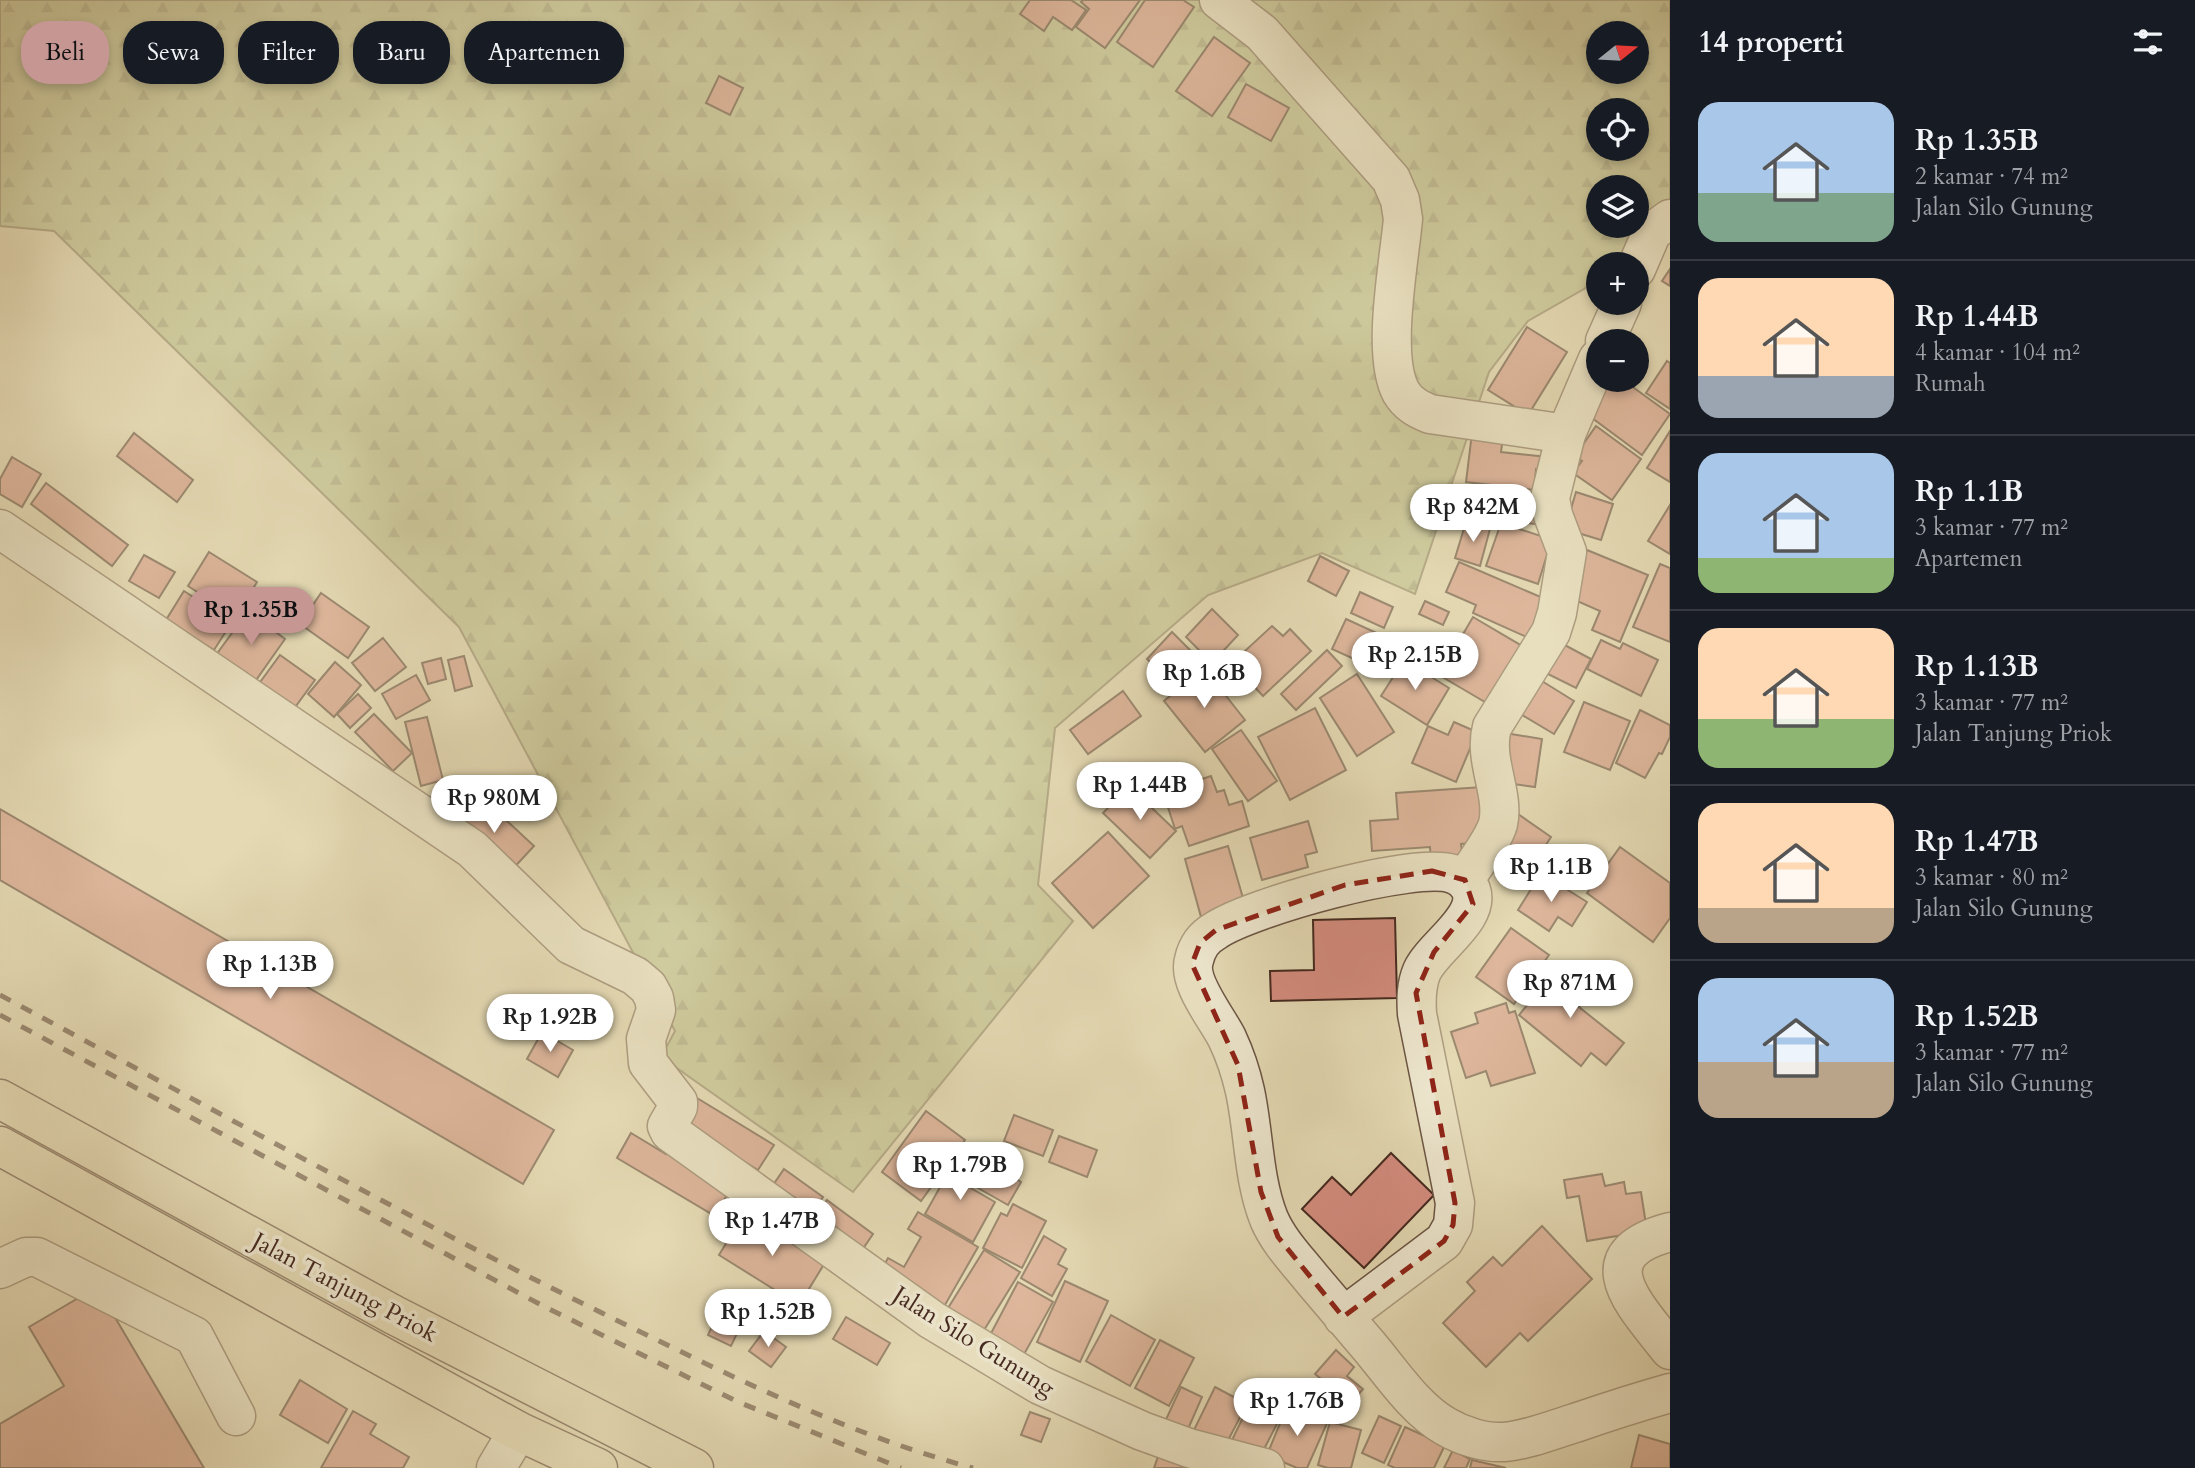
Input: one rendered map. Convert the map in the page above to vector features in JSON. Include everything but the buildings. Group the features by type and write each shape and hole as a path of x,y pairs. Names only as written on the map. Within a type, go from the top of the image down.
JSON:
{"highway":[{"name":"Jalan Tanjung Priok","path":"0,1100 394,1315 694,1468"},
{"name":"Jalan Tanjung Priok","path":"0,1146 518,1431 598,1468"},
{"path":"518,1431 538,1388"}],"street":[{"path":"1219,0 1262,33 1391,179 1400,200 1403,219 1390,347 1393,371 1401,392 1412,406 1430,414 1566,434"},
{"path":"1643,252 1652,232 1670,219"},
{"path":"1465,880 1497,824 1499,812 1489,739 1492,727 1551,632 1558,613 1567,552 1553,515 1550,498 1566,434 1586,387"},
{"name":"Jalan Silo Gunung","path":"0,529 472,849 571,945 635,976 648,987 656,1010 646,1038 648,1063 678,1102 667,1126 670,1132 932,1320 1040,1385 1142,1431 1189,1448 1265,1468"},
{"path":"1343,1317 1444,1241 1453,1225 1455,1203 1416,1014 1416,993 1422,972 1434,952 1467,917 1473,904 1471,891 1465,880 1451,873 1432,871 1345,885 1300,897 1216,930 1200,943 1192,964 1197,985 1227,1038 1238,1065 1245,1091 1261,1192 1268,1214 1278,1237 1343,1317 1418,1404 1443,1425 1472,1438 1502,1442 1531,1437 1670,1393"},
{"path":"1670,1232 1638,1243 1625,1258 1622,1274 1626,1290 1637,1308 1670,1350"},
{"path":"0,1269 26,1257 37,1257 194,1336 236,1416"},
{"path":"496,1468 518,1431"}],"highlighted area":[{"path":"1432,871 1465,880 1473,904 1434,952 1416,993 1455,1203 1453,1225 1444,1241 1343,1317 1278,1237 1261,1192 1238,1065 1192,964 1200,943 1216,930 1345,885"}],"green space":[{"path":"0,0 1670,0 1670,205 1649,231 1649,175 1586,175 1586,238 1643,238 1632,252 1586,252 1586,288 1528,321 1489,372 1415,594 1322,553 1208,595 1055,728 1038,885 1073,921 853,1192 661,1057 675,1031 459,627 54,231 0,226"}],"railway":[{"path":"0,995 450,1236 692,1357 830,1419 925,1454 973,1468"},
{"path":"0,1015 545,1307 736,1401 901,1468"}]}
